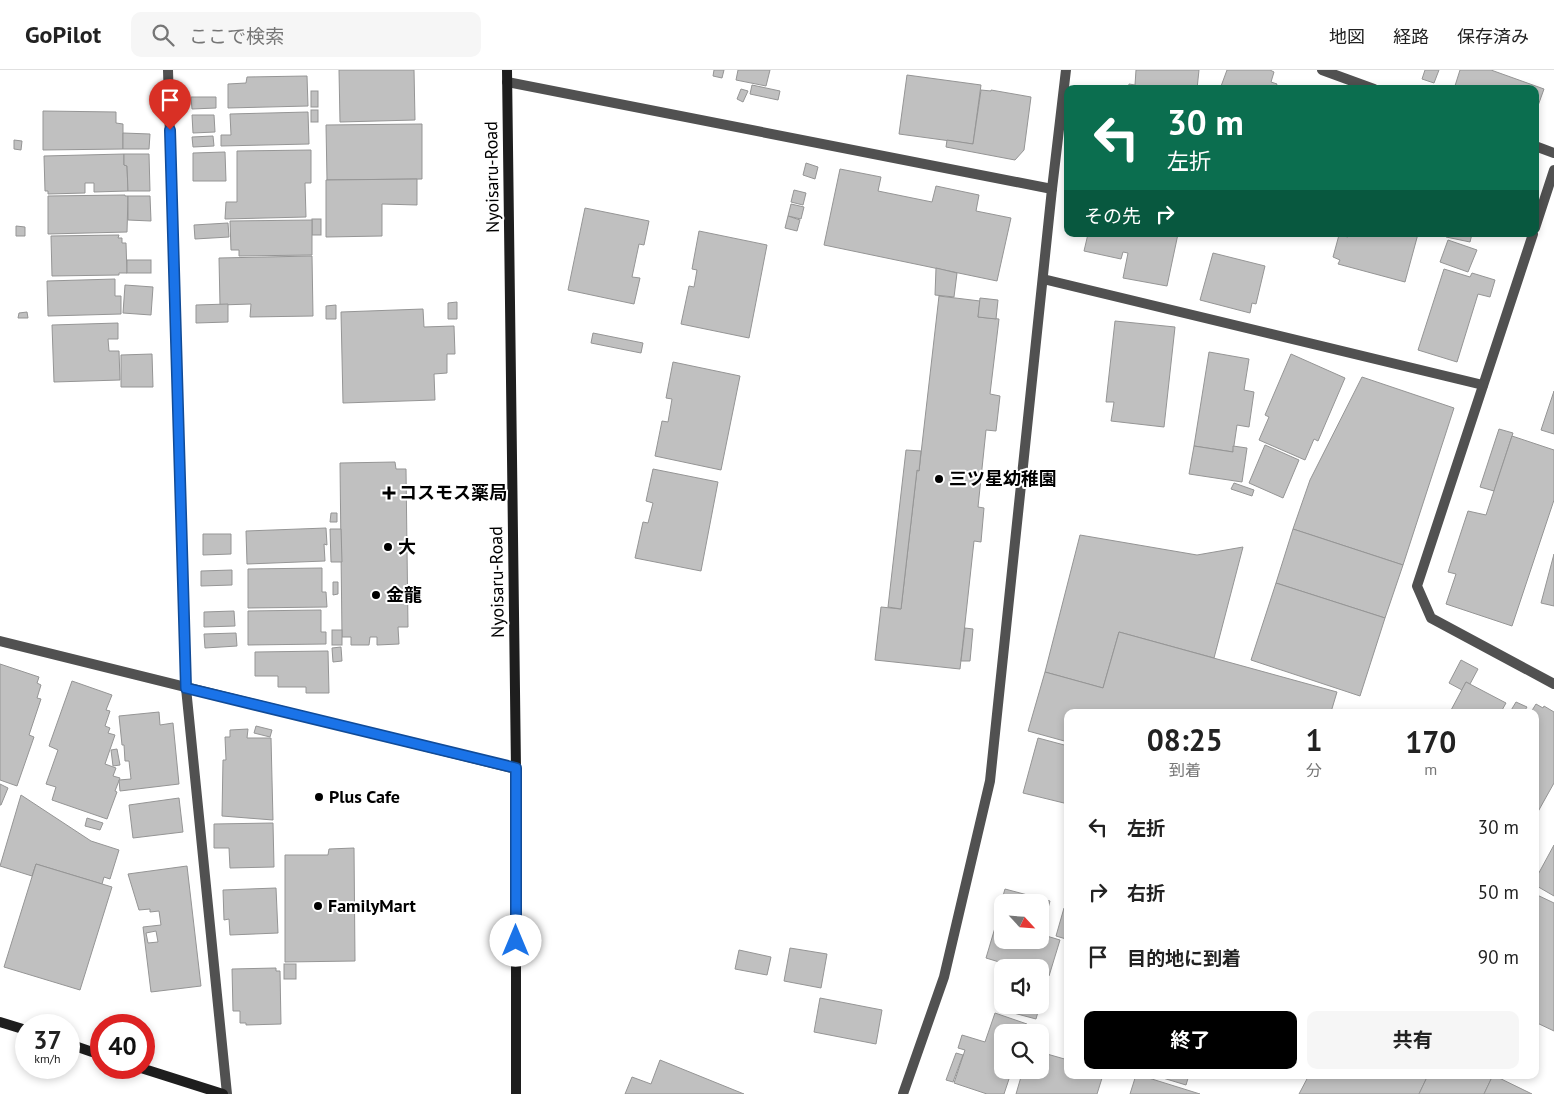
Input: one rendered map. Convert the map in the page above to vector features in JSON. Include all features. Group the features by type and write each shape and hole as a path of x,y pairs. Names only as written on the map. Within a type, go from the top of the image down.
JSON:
{"street":[{"path":"168,70 186,688 227,1094"},
{"name":"Nyoisaru-Road","path":"507,70 516,768 516,1094"},
{"path":"1064,85 1066,70"},
{"path":"1322,70 1363,85"},
{"path":"507,82 1052,189"},
{"path":"903,1094 944,977 990,781 1064,87"},
{"path":"1539,147 1554,153"},
{"path":"1539,216 1554,170"},
{"path":"1532,237 1417,586 1431,618 1554,684"},
{"path":"1043,279 1483,385"},
{"path":"0,641 516,768"},
{"path":"0,1022 15,1027"},
{"path":"155,1072 223,1094"}],"building":[{"path":"339,70 414,70 415,120 340,122"},
{"path":"714,70 724,70 722,78 713,76"},
{"path":"738,70 770,70 766,86 736,80"},
{"path":"1136,70 1199,70 1197,85 1135,85"},
{"path":"1227,70 1270,70 1274,72 1271,82 1277,84 1277,85 1221,85"},
{"path":"1425,70 1439,70 1434,83 1422,79"},
{"path":"1460,70 1491,70 1533,85 1455,85"},
{"path":"907,75 981,85 973,144 899,134"},
{"path":"307,76 308,106 228,108 228,84 246,83 247,77"},
{"path":"752,85 780,91 778,100 750,94"},
{"path":"1539,87 1544,89 1539,103"},
{"path":"741,89 748,91 743,102 737,99"},
{"path":"981,90 1031,97 1024,150 1015,160 946,147 947,140 973,144"},
{"path":"311,91 318,91 318,107 311,107"},
{"path":"191,97 216,97 216,108 192,109"},
{"path":"311,110 318,110 318,122 311,122"},
{"path":"43,111 116,112 116,123 123,124 123,149 43,150"},
{"path":"308,112 309,144 221,146 221,135 231,135 230,114"},
{"path":"192,115 214,115 215,132 193,133"},
{"path":"422,124 422,179 327,180 326,125"},
{"path":"123,133 150,134 149,149 123,149"},
{"path":"213,136 214,146 193,147 192,137"},
{"path":"14,140 22,141 21,150 14,149"},
{"path":"311,150 311,183 305,183 306,217 225,219 226,202 237,202 237,151"},
{"path":"225,152 226,181 193,181 193,153"},
{"path":"124,154 124,165 127,166 128,191 94,192 94,183 85,183 85,193 48,194 48,191 45,191 44,156"},
{"path":"124,154 149,154 150,191 128,191 127,166 124,165"},
{"path":"806,163 818,167 815,179 803,175"},
{"path":"840,169 881,177 878,191 932,202 936,186 979,195 976,211 1011,218 997,281 824,245"},
{"path":"417,179 417,205 382,204 382,236 326,237 326,180"},
{"path":"794,190 806,193 803,205 791,202"},
{"path":"48,196 128,196 127,232 48,234"},
{"path":"128,196 150,196 151,221 128,220"},
{"path":"791,204 804,207 801,219 788,216"},
{"path":"585,208 649,221 644,245 639,244 632,277 640,278 634,304 568,290"},
{"path":"788,216 800,220 797,231 785,228"},
{"path":"312,219 321,219 321,235 312,235"},
{"path":"312,220 312,255 239,256 239,250 231,250 230,221"},
{"path":"228,223 229,237 195,239 194,225"},
{"path":"16,226 25,227 25,236 16,236"},
{"path":"699,231 767,245 749,338 681,324 689,286 694,287 697,270 692,269"},
{"path":"119,235 118,238 122,238 122,243 126,243 127,273 119,273 119,275 52,276 51,236"},
{"path":"1087,237 1177,237 1167,286 1123,278 1128,253 1123,252 1121,259 1084,251"},
{"path":"1338,237 1417,237 1405,282 1338,264 1340,260 1333,257"},
{"path":"1446,237 1471,237 1470,242"},
{"path":"1448,240 1477,250 1468,272 1440,262"},
{"path":"1213,253 1265,266 1256,304 1252,303 1250,313 1200,300"},
{"path":"312,256 313,316 250,317 251,304 220,305 219,258"},
{"path":"127,260 151,260 151,273 127,273"},
{"path":"936,268 957,273 954,297 935,295"},
{"path":"1444,269 1470,277 1472,273 1495,280 1490,297 1478,294 1457,362 1418,350"},
{"path":"115,279 115,296 121,296 121,314 48,316 47,281"},
{"path":"125,285 153,287 151,315 123,313"},
{"path":"939,296 980,301 978,317 999,319 990,394 1000,396 996,431 986,430 978,507 984,508 981,542 974,541 960,669 875,660 881,607 901,609"},
{"path":"980,298 998,300 996,319 978,317"},
{"path":"457,302 457,319 448,319 448,303"},
{"path":"228,304 228,322 196,323 196,305"},
{"path":"336,305 336,319 326,319 326,306"},
{"path":"423,309 424,327 454,326 455,354 447,354 447,373 434,374 435,400 343,403 341,312"},
{"path":"27,312 28,318 18,318 19,313"},
{"path":"1115,321 1175,327 1164,427 1111,421 1114,402 1106,402"},
{"path":"118,323 118,339 108,339 109,351 119,351 120,380 54,382 52,325"},
{"path":"593,333 643,343 641,353 591,343"},
{"path":"1209,352 1249,359 1244,390 1254,392 1249,427 1237,425 1233,452 1194,446"},
{"path":"152,354 153,387 121,387 121,355"},
{"path":"1291,354 1345,378 1318,441 1314,439 1305,460 1259,440 1269,417 1265,415"},
{"path":"673,362 740,376 721,470 655,456 662,421 668,422 672,399 666,398"},
{"path":"1362,377 1454,408 1403,565 1293,529 1310,480"},
{"path":"1554,391 1554,434 1541,430"},
{"path":"1499,429 1513,433 1494,491 1480,487"},
{"path":"1512,436 1554,450 1554,500 1512,626 1446,604 1456,574 1448,572 1468,511 1486,515"},
{"path":"1265,445 1299,460 1283,498 1249,483"},
{"path":"1194,446 1233,452 1233,446 1247,448 1242,482 1189,474"},
{"path":"906,450 921,451 919,471 917,470 901,609 888,607"},
{"path":"395,462 396,469 406,469 408,627 398,627 399,644 377,645 377,637 370,637 369,645 351,645 351,637 342,637 340,463"},
{"path":"653,469 718,482 701,571 635,558 643,522 648,523 653,503 646,501"},
{"path":"1234,483 1254,490 1252,496 1231,489"},
{"path":"331,513 337,513 337,522 330,522"},
{"path":"326,528 327,545 324,544 325,561 247,564 246,531"},
{"path":"330,529 341,529 342,562 331,562"},
{"path":"1293,529 1403,565 1385,618 1276,583"},
{"path":"203,534 231,534 231,554 203,555"},
{"path":"1080,535 1197,555 1243,547 1214,658 1119,632 1103,688 1045,672"},
{"path":"1554,554 1554,606 1541,603"},
{"path":"322,568 322,592 326,592 327,607 248,608 248,569"},
{"path":"232,570 232,585 201,586 201,571"},
{"path":"333,582 338,582 338,594 333,595"},
{"path":"1276,583 1385,618 1360,696 1251,660"},
{"path":"321,610 321,632 326,632 326,644 248,645 248,611"},
{"path":"234,611 235,626 204,627 204,612"},
{"path":"965,628 973,629 970,661 961,661"},
{"path":"332,630 342,630 342,645 332,645"},
{"path":"1119,632 1337,692 1332,709 1064,709 1064,741 1028,731 1045,672 1103,688"},
{"path":"236,633 237,646 205,648 204,634"},
{"path":"341,647 342,661 333,662 332,648"},
{"path":"328,651 329,693 306,693 306,687 278,687 278,676 255,676 255,652"},
{"path":"1461,660 1478,669 1470,684 1466,682 1462,690 1449,683"},
{"path":"0,664 39,677 37,683 41,685 37,698 41,699 29,735 34,737 17,786 0,780"},
{"path":"72,681 112,695 106,710 110,711 105,726 110,728 108,733 115,735 105,764 116,768 113,776 120,778 107,819 52,800 56,787 46,784 58,750 49,746"},
{"path":"1466,682 1506,703 1503,709 1452,709"},
{"path":"1516,702 1527,707 1526,709 1512,709"},
{"path":"1536,704 1554,712 1554,783 1539,810 1539,709 1533,709"},
{"path":"159,712 160,725 173,723 179,784 120,791 119,780 131,779 129,761 125,761 119,716"},
{"path":"256,726 272,730 270,737 254,733"},
{"path":"248,729 247,738 271,738 273,820 222,816 223,760 226,760 225,737 230,737 230,730"},
{"path":"1038,738 1064,745 1064,803 1023,793"},
{"path":"117,749 120,765 113,766 111,750"},
{"path":"0,784 8,788 1,805 0,805"},
{"path":"21,795 91,841 119,850 110,879 104,877 102,884 36,864 32,876 0,866"},
{"path":"179,798 183,832 133,838 129,805"},
{"path":"87,818 103,823 100,830 85,826"},
{"path":"273,823 274,867 230,868 229,848 214,848 214,824"},
{"path":"1554,845 1554,896 1539,887 1539,873"},
{"path":"354,848 355,961 285,962 285,855 328,855 329,849"},
{"path":"36,864 112,887 80,990 4,967"},
{"path":"187,866 201,986 151,992 143,927 161,925 159,911 150,912 150,909 139,910 128,874","holes":["156,931 158,942 148,943 146,933"]},
{"path":"276,888 278,933 230,935 229,919 224,920 223,890"},
{"path":"1005,889 1024,894 1004,894"},
{"path":"1539,896 1554,903 1554,1031 1539,1024"},
{"path":"1064,908 1064,938 1056,936"},
{"path":"994,931 994,949 1049,949 1049,937 1060,940 1049,976 1049,959 994,960 986,958"},
{"path":"790,948 827,954 821,988 784,981"},
{"path":"739,950 771,957 767,975 735,969"},
{"path":"284,964 296,964 296,979 284,979"},
{"path":"276,968 276,971 280,971 281,1024 246,1025 246,1023 240,1023 240,1011 233,1011 232,969"},
{"path":"820,998 882,1010 876,1044 814,1032"},
{"path":"995,1014 1027,1024 994,1024 994,1079 1009,1079 1004,1094 987,1094 954,1083 965,1050 958,1048 962,1035 985,1042"},
{"path":"1017,1014 1037,1014 1036,1019"},
{"path":"956,1053 963,1055 953,1082 946,1080"},
{"path":"1049,1055 1064,1059 1064,1079 1102,1079 1097,1094 1016,1094 1020,1079 1049,1079"},
{"path":"660,1060 744,1094 625,1094 632,1077 651,1084"},
{"path":"1135,1079 1152,1079 1200,1094 1130,1094"},
{"path":"1166,1079 1188,1079 1186,1085"},
{"path":"1307,1079 1426,1079 1419,1094 1299,1094"},
{"path":"1426,1079 1491,1079 1484,1094 1419,1094"},
{"path":"1491,1079 1501,1079 1532,1094 1484,1094"}],"place":[{"name":"三ツ星幼稚園","path":"939,479"},
{"name":"コスモス薬局","path":"389,493"},
{"name":"大","path":"388,547"},
{"name":"金龍","path":"376,595"},
{"name":"Plus Cafe","path":"319,797"},
{"name":"FamilyMart","path":"318,906"}],"route":[{"path":"170,130 186,688 516,768 516,941"}]}
